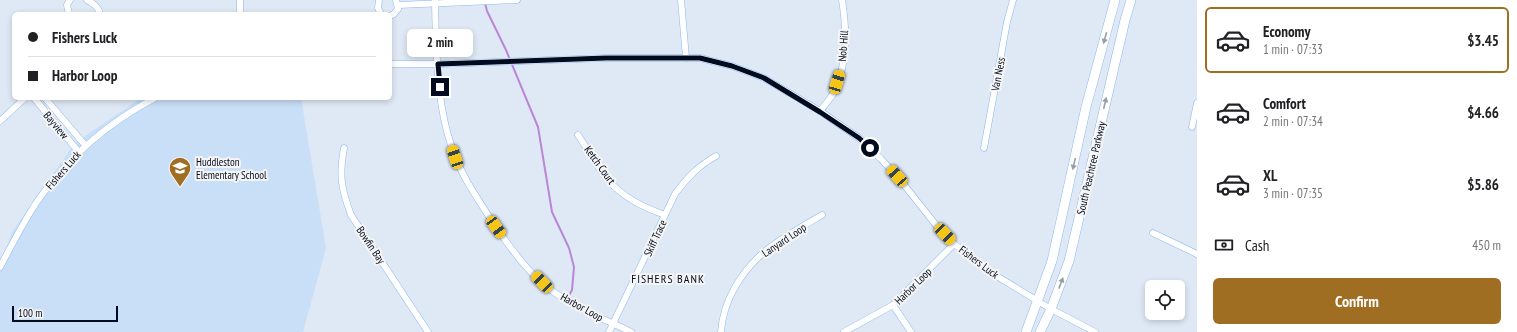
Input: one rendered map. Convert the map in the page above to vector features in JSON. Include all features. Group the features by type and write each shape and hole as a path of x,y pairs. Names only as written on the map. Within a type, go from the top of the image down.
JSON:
{"main road":[{"name":"South Peachtree Parkway","path":"1026,332 1052,261 1086,107 1115,0"},
{"name":"South Peachtree Parkway","path":"1040,332 1051,309 1069,261 1125,20 1132,0"}],"street":[{"path":"69,12 67,5 70,0"},
{"path":"87,0 96,6 100,12"},
{"path":"240,0 240,12"},
{"path":"379,0 378,8 380,12"},
{"path":"392,15 396,12 397,3 517,0"},
{"path":"681,0 686,58"},
{"name":"Nob Hill","path":"820,112 833,94 844,60 845,29 842,0"},
{"name":"Van Ness","path":"984,148 1013,0"},
{"name":"Harbor Loop","path":"435,1 438,64 446,129 455,157 463,175 496,227 520,259 542,282 571,302 631,332"},
{"name":"Fishers Luck","path":"392,64 438,64 606,58 700,58 732,66 764,78 859,138 881,159 910,191 936,225 954,244 995,275 1038,302 1095,332"},
{"path":"0,121 23,100"},
{"name":"Bayview","path":"36,100 78,151"},
{"name":"Bayview","path":"47,100 85,145"},
{"name":"Fishers Luck","path":"0,268 40,196 78,151 113,123 152,100"},
{"path":"1192,127 1197,103"},
{"name":"Ketch Court","path":"578,135 609,182 636,202 665,216"},
{"name":"Bowfin Bay","path":"344,148 341,169 344,194 351,215 428,332"},
{"name":"Skiff Trace","path":"610,332 675,194 686,179 701,165 716,156"},
{"name":"Lanyard Loop","path":"721,332 726,305 734,288 749,267 765,251 822,215"},
{"path":"1153,233 1197,254"},
{"name":"Harbor Loop","path":"844,332 893,305 954,244"},
{"path":"893,305 911,332"}],"shaded area":[{"name":"Huddleston Elementary School","path":"138,100 301,100 326,248 303,332 0,332 0,267 12,232 75,143"}],"waterway":[{"path":"485,3 487,11 506,50 538,127 552,212 569,248 574,267 572,290 567,299"}],"place":[{"name":"Huddleston Elementary School","path":"180,188"}],"district":[{"name":"FISHERS BANK","path":"668,279"}],"route":[{"path":"440,87 438,78 438,64 606,58 700,58 732,66 764,78 820,112 859,138 870,148"}]}
